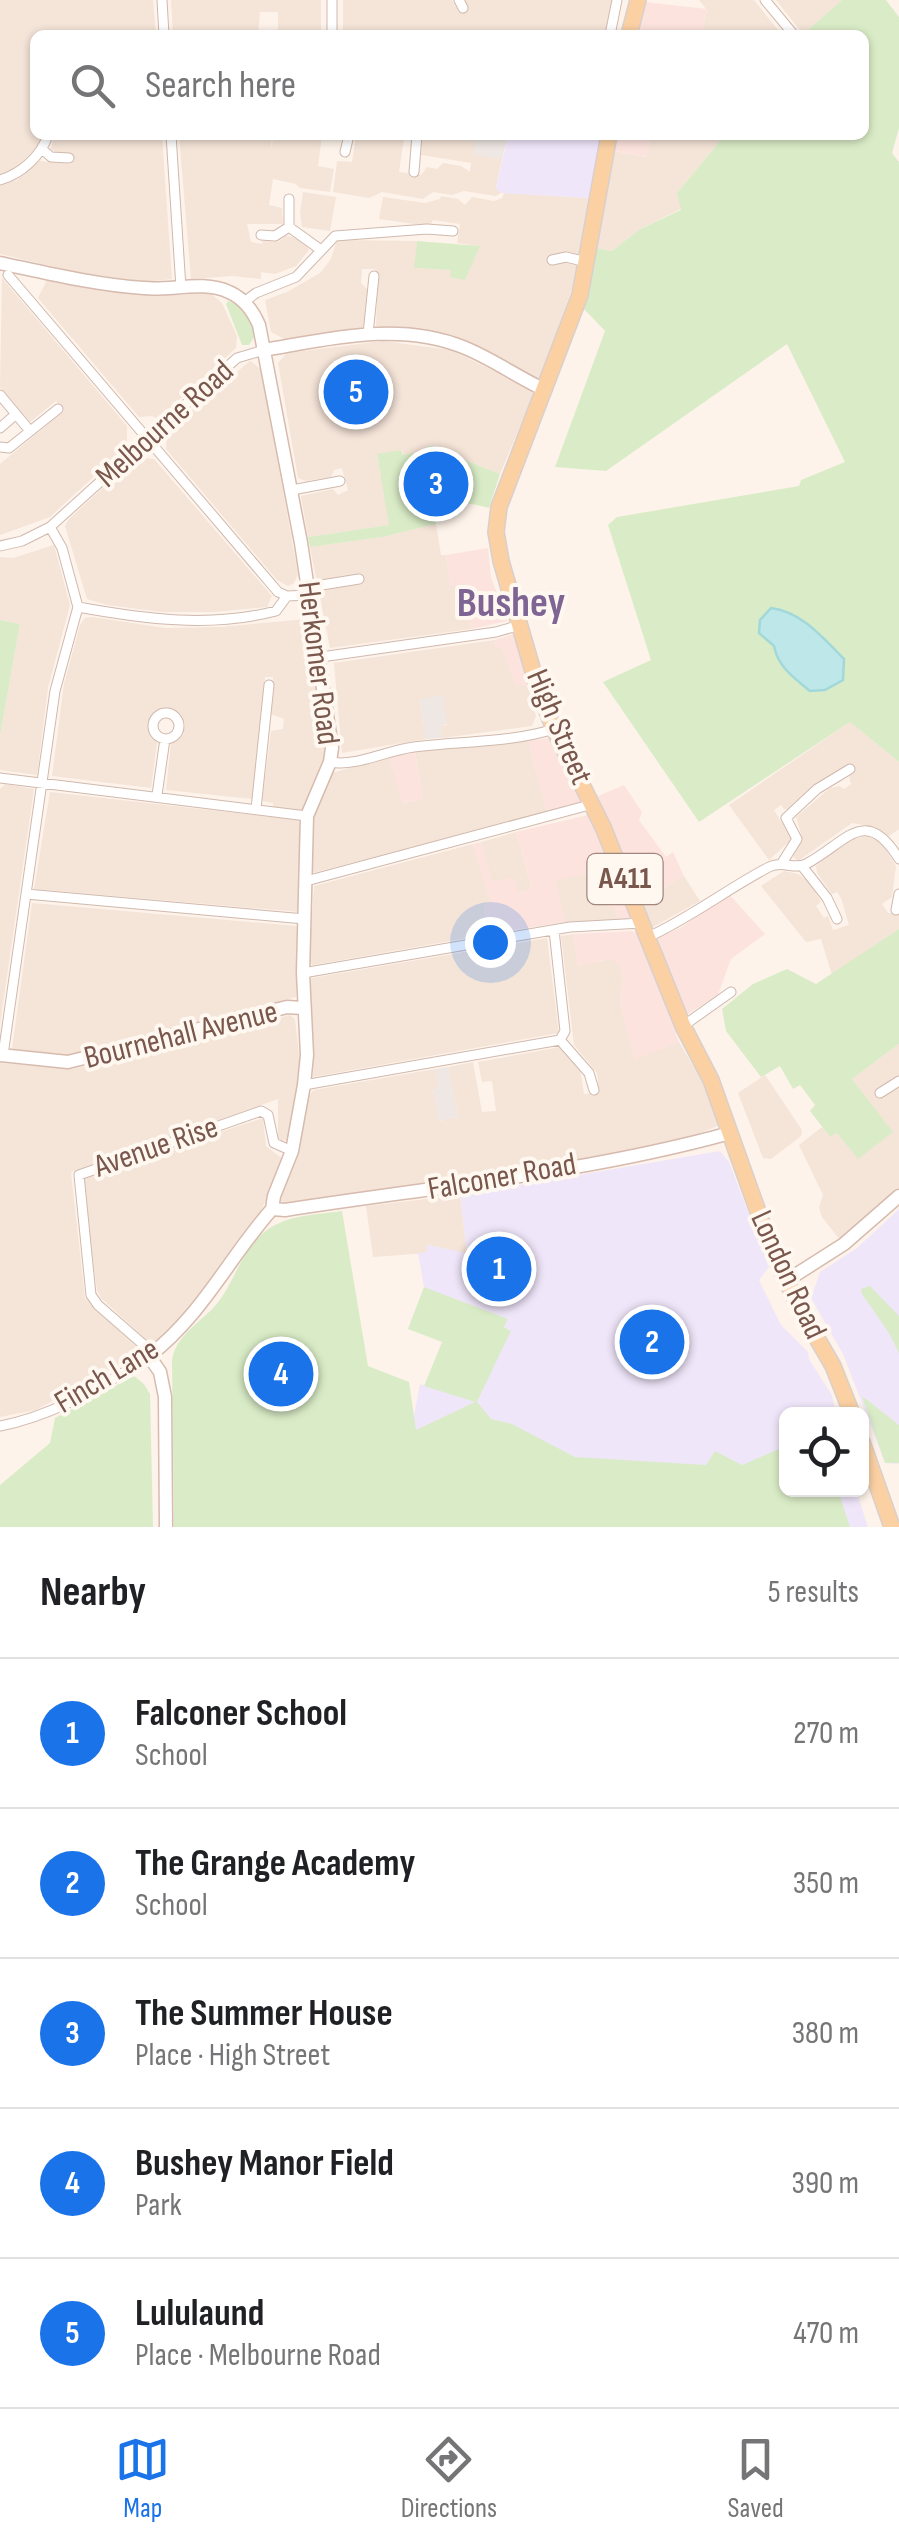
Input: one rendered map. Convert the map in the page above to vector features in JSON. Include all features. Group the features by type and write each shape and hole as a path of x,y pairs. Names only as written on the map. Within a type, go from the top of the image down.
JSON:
{"main road":[{"path":"631,30 638,0"},
{"name":"High Street","path":"608,140 580,295 496,519 501,560 537,685 554,729 592,804 730,1133"},
{"name":"London Road","path":"730,1133 749,1192 786,1281 833,1366 849,1407"},
{"path":"869,1462 892,1527"}],"street":[{"path":"162,0 164,30"},
{"path":"332,0 332,30"},
{"path":"611,30 617,0"},
{"path":"765,0 790,30"},
{"path":"612,22 631,30"},
{"path":"0,180 13,175 42,149 46,140"},
{"path":"171,140 181,288"},
{"path":"345,152 347,140"},
{"path":"414,172 417,140"},
{"path":"42,149 55,158 69,158"},
{"path":"288,227 289,199"},
{"path":"261,235 275,236 288,227"},
{"path":"288,227 322,250"},
{"path":"4,269 123,286 206,286 226,290 244,302 296,277 335,236 452,231"},
{"path":"552,260 586,262"},
{"path":"4,269 274,588 287,596"},
{"path":"368,334 374,276"},
{"name":"Herkomer Road","path":"244,302 259,325 292,490 321,657 332,748 307,816 302,973 304,1085 292,1151 272,1209"},
{"name":"Melbourne Road","path":"50,527 237,358 264,350 368,334 400,334 450,343 545,390"},
{"path":"0,395 30,431"},
{"path":"0,447 9,448 58,409"},
{"path":"0,428 16,414"},
{"path":"292,490 340,481"},
{"path":"0,546 22,542 50,527 62,548 78,607 55,691 2,1055"},
{"path":"78,607 154,619 220,620 276,611 287,596 359,579"},
{"path":"321,657 472,636 520,624"},
{"path":"256,809 269,685"},
{"path":"267,722 280,724"},
{"path":"330,762 341,764 414,747 554,729"},
{"path":"158,796 164,739"},
{"path":"782,863 797,839 786,818 817,789 850,769"},
{"path":"0,778 307,816"},
{"path":"306,881 592,804"},
{"path":"302,973 554,930 645,930 682,920 772,865 802,866 858,830 874,832 895,845 899,860"},
{"path":"802,866 828,898 837,919"},
{"path":"26,894 306,919"},
{"path":"896,910 899,894"},
{"path":"304,1085 560,1040 565,1032 554,930"},
{"path":"684,1026 731,992"},
{"name":"Bournehall Avenue","path":"2,1055 68,1062 268,1012 302,1008"},
{"path":"560,1040 589,1073 594,1090"},
{"path":"880,1093 899,1080"},
{"name":"Avenue Rise","path":"151,1354 92,1295 79,1174 260,1111 268,1116 274,1143 292,1151"},
{"name":"Falconer Road","path":"272,1209 466,1185 673,1148 730,1133"},
{"path":"786,1281 844,1244 899,1196"},
{"name":"Finch Lane","path":"3,1426 41,1416 151,1354 207,1300 244,1243 272,1209"},
{"path":"151,1354 166,1398 166,1527"},
{"path":"0,1437 3,1426"}],"shaded area":[{"path":"0,0 153,0 156,30 30,30 30,140 40,140 14,169 0,175"},
{"path":"171,0 321,0 321,30 278,30 278,12 260,12 258,30 173,30"},
{"path":"343,0 452,0 459,12 468,7 465,0 614,0 606,30 343,30"},
{"path":"699,0 754,0 778,30 702,30 707,10"},
{"path":"776,0 842,0 808,30 800,30"},
{"path":"645,2 707,9 702,30 638,30"},
{"path":"53,140 162,140 172,279 145,282 77,272 0,254 0,186 17,180 39,161 71,164 70,153 51,149"},
{"path":"179,140 272,140 271,149 273,140 321,140 318,166 334,169 330,192 273,179 269,205 282,208 283,224 247,224 251,242 278,242 286,236 307,246 309,250 296,266 275,274 261,272 261,279 191,279"},
{"path":"355,140 404,140 399,172 421,175 427,167 437,169 443,163 470,172 471,163 421,155 422,140 476,140 474,155 502,159 496,187 501,193 496,196 433,192 423,199 382,192 369,198 333,192 337,161 352,162"},
{"path":"475,140 507,140 502,159 473,155"},
{"path":"507,140 600,140 589,198 501,193 496,188"},
{"path":"616,140 650,140 647,157 614,151"},
{"path":"650,140 721,140 677,193 681,209 640,229 612,251 596,248 614,151 646,157"},
{"path":"303,192 336,197 330,231 302,227"},
{"path":"504,193 589,198 577,275 539,381 472,343 376,326 375,269 362,269 361,283 368,290 362,328 284,339 271,332 265,300 320,273 331,259 337,240 417,241 415,268 452,270 465,280 479,246 457,243 460,224 433,220 430,225 422,225 379,219 383,197 425,203 441,196 458,199 465,205 472,197 494,201"},
{"path":"2,278 127,426 127,446 50,517 0,535 0,464 64,411 56,401 30,422 0,387"},
{"path":"47,280 146,295 210,293 222,303 237,336 236,348 158,419 139,417 38,298"},
{"path":"383,341 451,350 535,391 500,474 429,445 429,450 403,455 402,450 377,455 390,525 308,537 301,496 333,489 338,495 348,490 342,468 334,470 331,477 306,481 298,478 278,363 287,353"},
{"path":"250,361 261,369 298,574 288,586 277,580 166,449 167,430"},
{"path":"136,457 154,459 272,596 267,607 162,612 87,599 65,526"},
{"path":"436,524 450,585 465,583 471,629 330,648 310,547 383,537"},
{"path":"54,545 70,605 48,688 37,775 0,770 0,736 20,624 0,620 0,557 13,558"},
{"path":"488,548 491,577 507,621 471,629 465,584 450,586 446,555"},
{"path":"85,618 165,628 308,619 327,749 301,812 273,809 273,803 262,801 271,731 283,729 284,719 271,714 273,677 265,677 252,799 166,790 171,743 183,735 185,724 181,715 170,708 155,712 148,721 148,731 157,743 151,788 52,776 64,684 80,625"},
{"path":"513,634 528,685 516,686 502,648 496,647 495,640"},
{"path":"495,640 496,647 502,647 516,685 528,685 536,716 532,726 442,738 440,726 447,725 442,696 420,700 426,739 342,753 334,663"},
{"path":"443,695 447,724 440,726 442,738 426,739 420,699"},
{"path":"850,722 899,762 899,829 889,836 876,827 852,823 798,861 793,857 802,837 796,817 830,788 844,789 851,784 849,777 853,773 848,767 791,809 781,805 774,810 792,839 769,860 729,805"},
{"path":"549,738 582,798 581,803 547,813 528,741"},
{"path":"528,741 547,813 312,873 313,816 332,773 389,757 403,803 423,799 415,752"},
{"path":"415,752 423,799 402,803 389,757"},
{"path":"5,784 34,789 0,1025 0,789"},
{"path":"624,785 642,812 639,820 666,857 673,852 684,876 642,902 598,796"},
{"path":"50,792 299,820 300,912 34,889"},
{"path":"588,815 612,860 632,918 618,921 615,907 606,907 599,888 595,888 587,873 556,881 565,922 490,934 484,905 490,902 473,844 481,842 492,882 513,877 519,893 532,888 516,832"},
{"path":"516,832 532,889 518,893 492,883 481,842"},
{"path":"866,836 880,841 896,866 892,897 882,904 888,913 899,913 899,929 832,975 821,939 806,942 761,886 784,871 798,874 809,882 821,902 816,906 824,918 828,916 833,930 849,925 841,898 837,892 832,894 816,866 848,841"},
{"path":"473,844 491,903 484,906 490,934 313,965 309,962 314,886"},
{"path":"588,873 595,888 599,887 615,907 618,921 565,922 555,880"},
{"path":"684,876 700,901 653,927 642,902"},
{"path":"729,894 765,934 731,959 718,995 688,1014 679,1000 658,938 682,927"},
{"path":"32,903 297,926 296,997 69,1055 12,1049"},
{"path":"632,931 654,973 679,1042 635,1060 620,1003 623,977 619,963 613,958 578,966 573,934"},
{"path":"573,934 578,966 614,958 619,962 623,977 620,1003 635,1059 679,1042 707,1090 720,1125 680,1141 492,1176 282,1204 280,1197 292,1171 309,1095 314,1090 435,1069 439,1088 433,1090 439,1121 458,1117 448,1067 473,1062 482,1112 496,1111 492,1081 482,1082 478,1062 560,1047 580,1069 584,1094 599,1093 597,1073 574,1045 561,936"},
{"path":"547,938 559,1033 313,1077 308,1008 312,978"},
{"path":"290,1015 295,1019 301,1072 290,1140 278,1141 278,1099 71,1172 85,1298 142,1352 36,1410 0,1417 0,1063 73,1069"},
{"path":"899,1044 899,1188 840,1240 822,1217 819,1208 823,1195 799,1145 822,1127 830,1137 837,1133 892,1132 852,1079"},
{"path":"448,1067 458,1117 438,1121 433,1089 439,1087 435,1069"},
{"path":"765,1075 802,1130 801,1136 771,1159 763,1158 738,1093"},
{"path":"263,1118 266,1146 284,1160 276,1181 259,1214 217,1275 177,1323 152,1345 97,1290 83,1185 86,1176"},
{"path":"720,1151 729,1162 769,1267 759,1280 781,1325 808,1352 835,1407 779,1407 779,1497 858,1497 868,1527 424,1527 400,1488 420,1384 477,1402 510,1330 504,1327 507,1320 408,1329 424,1287 418,1253 427,1252 427,1245 467,1253 460,1195"},
{"path":"460,1195 467,1254 428,1245 428,1253 373,1257 366,1206"},
{"path":"899,1209 897,1464 885,1463 869,1421 869,1407 863,1407 843,1354 811,1298 820,1272 857,1248"}],"green space":[{"path":"842,0 886,0 899,17 899,128 892,153 899,162 899,762 850,722 699,822 603,682 651,660 608,525 617,517 799,486 801,480 845,462 787,344 606,471 555,467 605,331 584,309 596,248 612,251 640,229 681,210 677,193 721,140 869,140 869,30 808,30"},
{"path":"417,241 480,246 465,280 450,277 451,270 414,268"},
{"path":"228,301 242,310 251,325 255,336 249,345 242,345"},
{"path":"428,445 500,474 489,508 472,504 436,508 436,524 383,537 310,547 308,537 389,525 377,454 401,450 403,455 428,450"},
{"path":"0,620 20,624 0,736"},
{"path":"899,929 899,1044 852,1079 893,1132 858,1159 837,1133 830,1137 810,1111 815,1105 800,1085 793,1089 780,1066 761,1077 726,1031 722,1009 753,984 787,969 816,984"},
{"path":"342,1211 368,1366 409,1382 416,1430 475,1402 424,1386 442,1342 408,1329 424,1287 508,1319 504,1327 511,1331 477,1402 491,1419 512,1424 575,1457 706,1465 715,1451 742,1465 779,1449 779,1497 840,1497 850,1527 174,1527 174,1351 219,1301 259,1237 294,1218"},
{"path":"870,1286 899,1316 899,1353 862,1294 861,1289"},
{"path":"134,1376 150,1394 153,1527 0,1527 0,1485 50,1443 55,1418"},
{"path":"862,1396 899,1425 899,1463 885,1463 869,1407"}],"water":[{"path":"771,608 802,620 828,642 844,659 843,680 825,690 810,691 788,672 774,646 759,633 760,620"}],"place":[{"name":"Lululaund","path":"356,392"},
{"name":"The Summer House","path":"436,484"},
{"name":"Falconer School","path":"499,1269"},
{"name":"The Grange Academy","path":"652,1342"},
{"name":"Bushey Manor Field","path":"281,1374"}],"district":[{"name":"Bushey","path":"511,603"}]}
